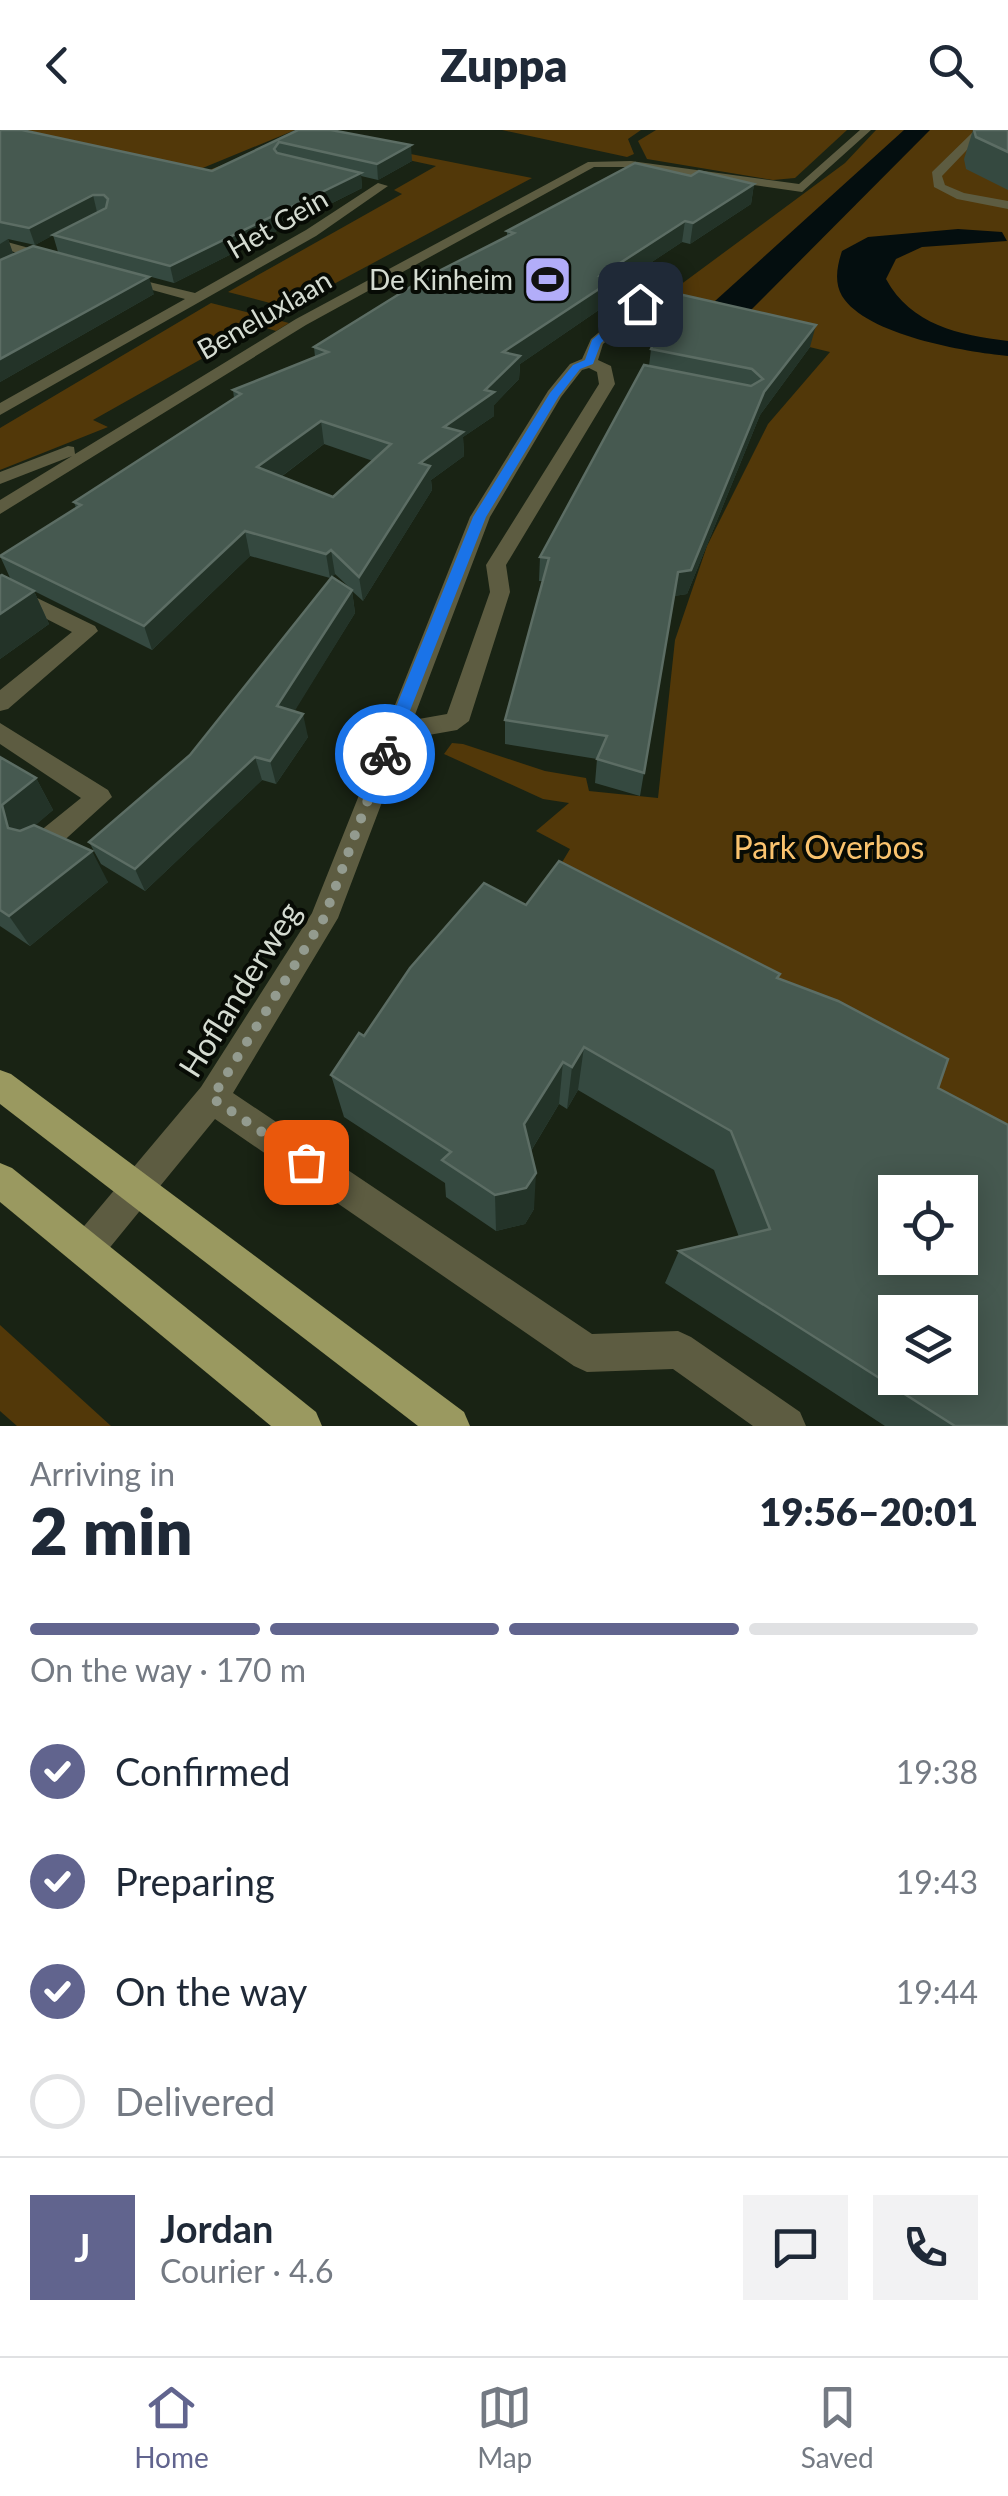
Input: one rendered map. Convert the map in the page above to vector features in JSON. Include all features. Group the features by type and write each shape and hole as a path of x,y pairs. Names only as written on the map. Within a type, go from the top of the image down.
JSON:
{"main road":[{"path":"0,1085 450,1426"},
{"path":"0,1180 302,1426"}],"street":[{"name":"Beneluxlaan","path":"0,508 301,322 592,164 631,164 802,188 866,130"},
{"path":"982,130 936,175 940,187 961,196 1008,205"},
{"name":"Het Gein","path":"194,297 311,233 382,186 366,182"},
{"path":"13,267 59,240"},
{"path":"0,244 73,264"},
{"path":"108,274 194,297"},
{"name":"Beneluxlaan","path":"0,410 194,297"},
{"name":"Hoflanderweg","path":"394,732 457,721 500,592 496,565 594,373 596,342 640,304"},
{"path":"594,373 634,377"},
{"name":"Hoflanderweg","path":"86,1250 212,1098 324,918 480,517 554,395 594,373"},
{"name":"Beneluxlaan","path":"0,478 124,428"},
{"path":"0,587 86,631 0,702"},
{"path":"0,732 99,798 38,848"},
{"path":"212,1098 587,1353 678,1350 786,1426"}],"green space":[{"path":"0,130 295,130 193,172 91,147 196,175 305,133 532,178 289,308 228,292 402,194 394,190 436,166 316,140 215,187 188,190 170,186 184,178 0,136"},
{"path":"502,130 641,130 628,139 634,154 627,157"},
{"path":"656,130 847,130 795,178 773,180 647,159 638,141"},
{"name":"Park Overbos","path":"876,130 1008,130 1008,1191 543,894 570,849 536,831 569,803 543,799 444,754 452,743 463,744 545,771 586,778 589,791 658,798 675,640 707,546 768,424 830,352 649,308 845,163"},
{"path":"211,303 289,323 276,331 260,326 93,420 108,427 0,470 0,428"},
{"path":"0,1325 111,1426 17,1426 0,1411"}],"shaded area":[{"path":"904,130 930,130 750,311 715,301"},
{"path":"958,229 1002,232 1007,241 922,247 896,259 886,279 909,307 938,325 1008,341 1008,356 943,346 894,331 854,310 839,291 837,274 842,251 868,237"}],"building":[{"path":"0,130 22,130 212,171 298,130 331,130 411,145 377,164 279,142 274,149 277,153 361,173 170,266 53,235 106,208 108,199 104,195 93,195 29,228 0,222"},
{"path":"974,130 1008,130 1008,152 976,137"},
{"path":"635,163 691,176 699,171 754,184 693,223 685,221 600,276 614,279 503,352 520,356 485,390 494,392 444,427 463,432 420,463 430,466 359,577 331,550 326,554 245,531 144,626 0,556 81,505 74,502 241,394 233,390 328,352 314,347 425,278 514,233 507,231","holes":["321,421 391,444 333,497 257,467"]},
{"path":"33,246 149,277 0,359 0,260"},
{"path":"674,293 816,325 764,392 691,570 678,572 644,773 597,759 607,736 505,720 549,558 540,557 644,365 751,386 763,379 752,369 651,349"},
{"path":"0,576 34,591 0,614"},
{"path":"332,577 352,590 277,706 303,714 270,761 255,757 135,869 89,842 190,755"},
{"path":"0,757 36,778 2,805 8,828 20,831 34,825 92,851 9,916 0,910"},
{"path":"559,861 780,974 777,978 838,1001 948,1059 938,1088 1008,1125 1008,1426 955,1426 906,1395 978,1395 978,1295 878,1295 878,1377 679,1251 770,1229 731,1131 584,1047 572,1067 563,1062 524,1124 536,1173 526,1188 495,1195 442,1160 451,1152 331,1075 359,1033 364,1036 410,968 484,883 526,905"}],"way so far":[{"path":"306,1162 212,1098 324,918 385,754"}],"place":[{"name":"De Kinheim","path":"548,279"}],"route":[{"path":"385,754 480,517 554,395 576,367 589,362 596,342 640,304"}]}
